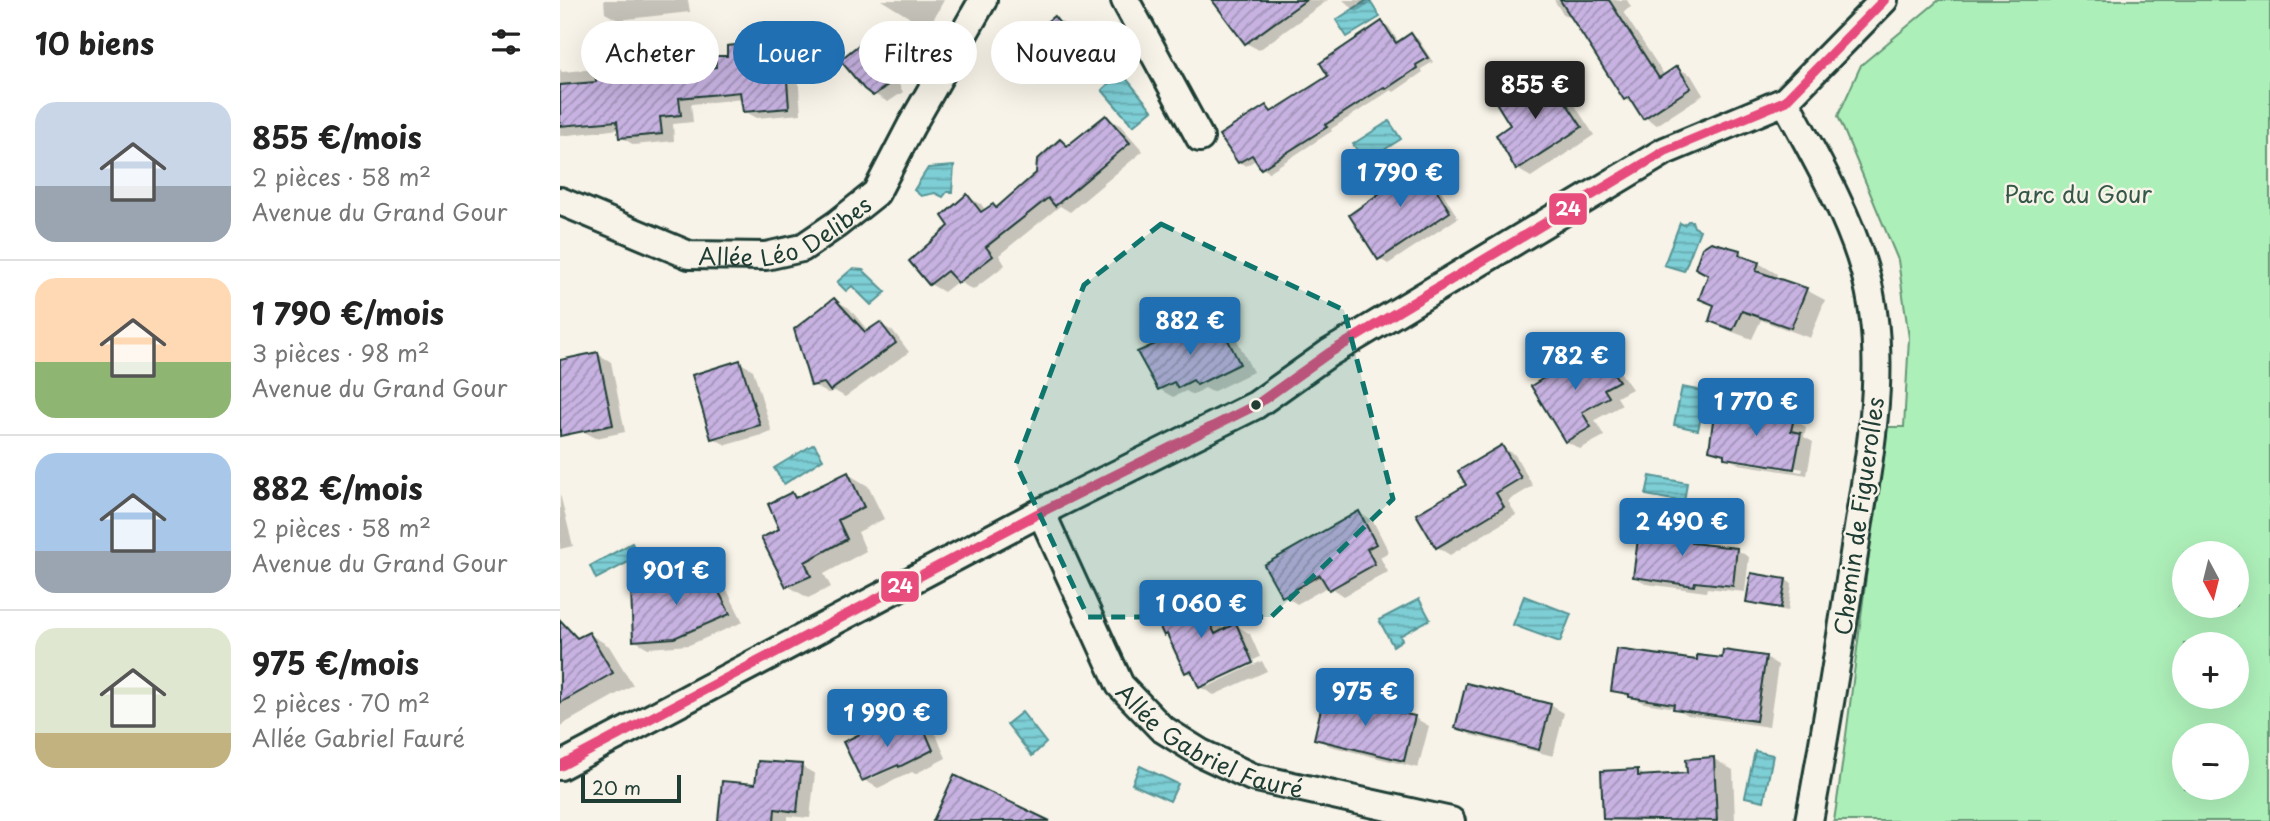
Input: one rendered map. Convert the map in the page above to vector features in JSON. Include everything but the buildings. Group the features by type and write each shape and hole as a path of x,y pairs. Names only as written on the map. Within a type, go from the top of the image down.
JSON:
{"street":[{"name":"Allée Léo Delibes","path":"560,201 689,255 766,256 802,248 876,193 911,126 984,0"},
{"path":"1125,0 1200,138"},
{"path":"560,766 1041,512 1256,405 1329,353 1665,151 1786,101 1884,0"},
{"name":"Chemin de Figuerolles","path":"1786,101 1838,203 1864,269 1876,338 1875,411 1829,719 1809,821"},
{"name":"Allée Gabriel Fauré","path":"1041,512 1120,685 1161,728 1201,753 1252,777 1451,821"}],"highlighted area":[{"path":"1161,224 1344,310 1393,499 1271,617 1088,617 1016,464 1084,285"}],"green space":[{"name":"Parc du Gour","path":"1939,0 2270,0 2270,821 1834,821 1887,427 1904,427 1909,338 1898,260 1838,116 1861,65"}],"water":[{"path":"1367,0 1380,17 1347,37 1336,20"},
{"path":"1108,84 1131,84 1152,110 1133,126 1102,90"},
{"path":"1389,121 1401,139 1365,162 1353,144"},
{"path":"954,166 952,192 947,192 943,197 935,193 921,196 914,190 928,168"},
{"path":"1692,221 1694,227 1700,230 1684,271 1664,265 1680,223 1684,225"},
{"path":"852,269 863,270 886,292 871,305 852,286 846,291 837,282"},
{"path":"1682,387 1707,392 1698,430 1674,425"},
{"path":"814,444 823,459 784,484 774,468"},
{"path":"1650,476 1687,483 1684,502 1646,495"},
{"path":"632,543 638,557 596,579 590,566"},
{"path":"1524,596 1571,614 1560,642 1513,625"},
{"path":"1419,599 1430,619 1400,636 1402,640 1393,646 1379,620"},
{"path":"1022,712 1046,743 1032,756 1007,724"},
{"path":"1755,751 1773,755 1764,801 1745,797"},
{"path":"1140,766 1178,784 1170,801 1132,784"}],"transit line":[{"name":"24","path":"560,766 1041,512 1256,405 1329,353 1665,151 1785,101 1884,0"}]}
